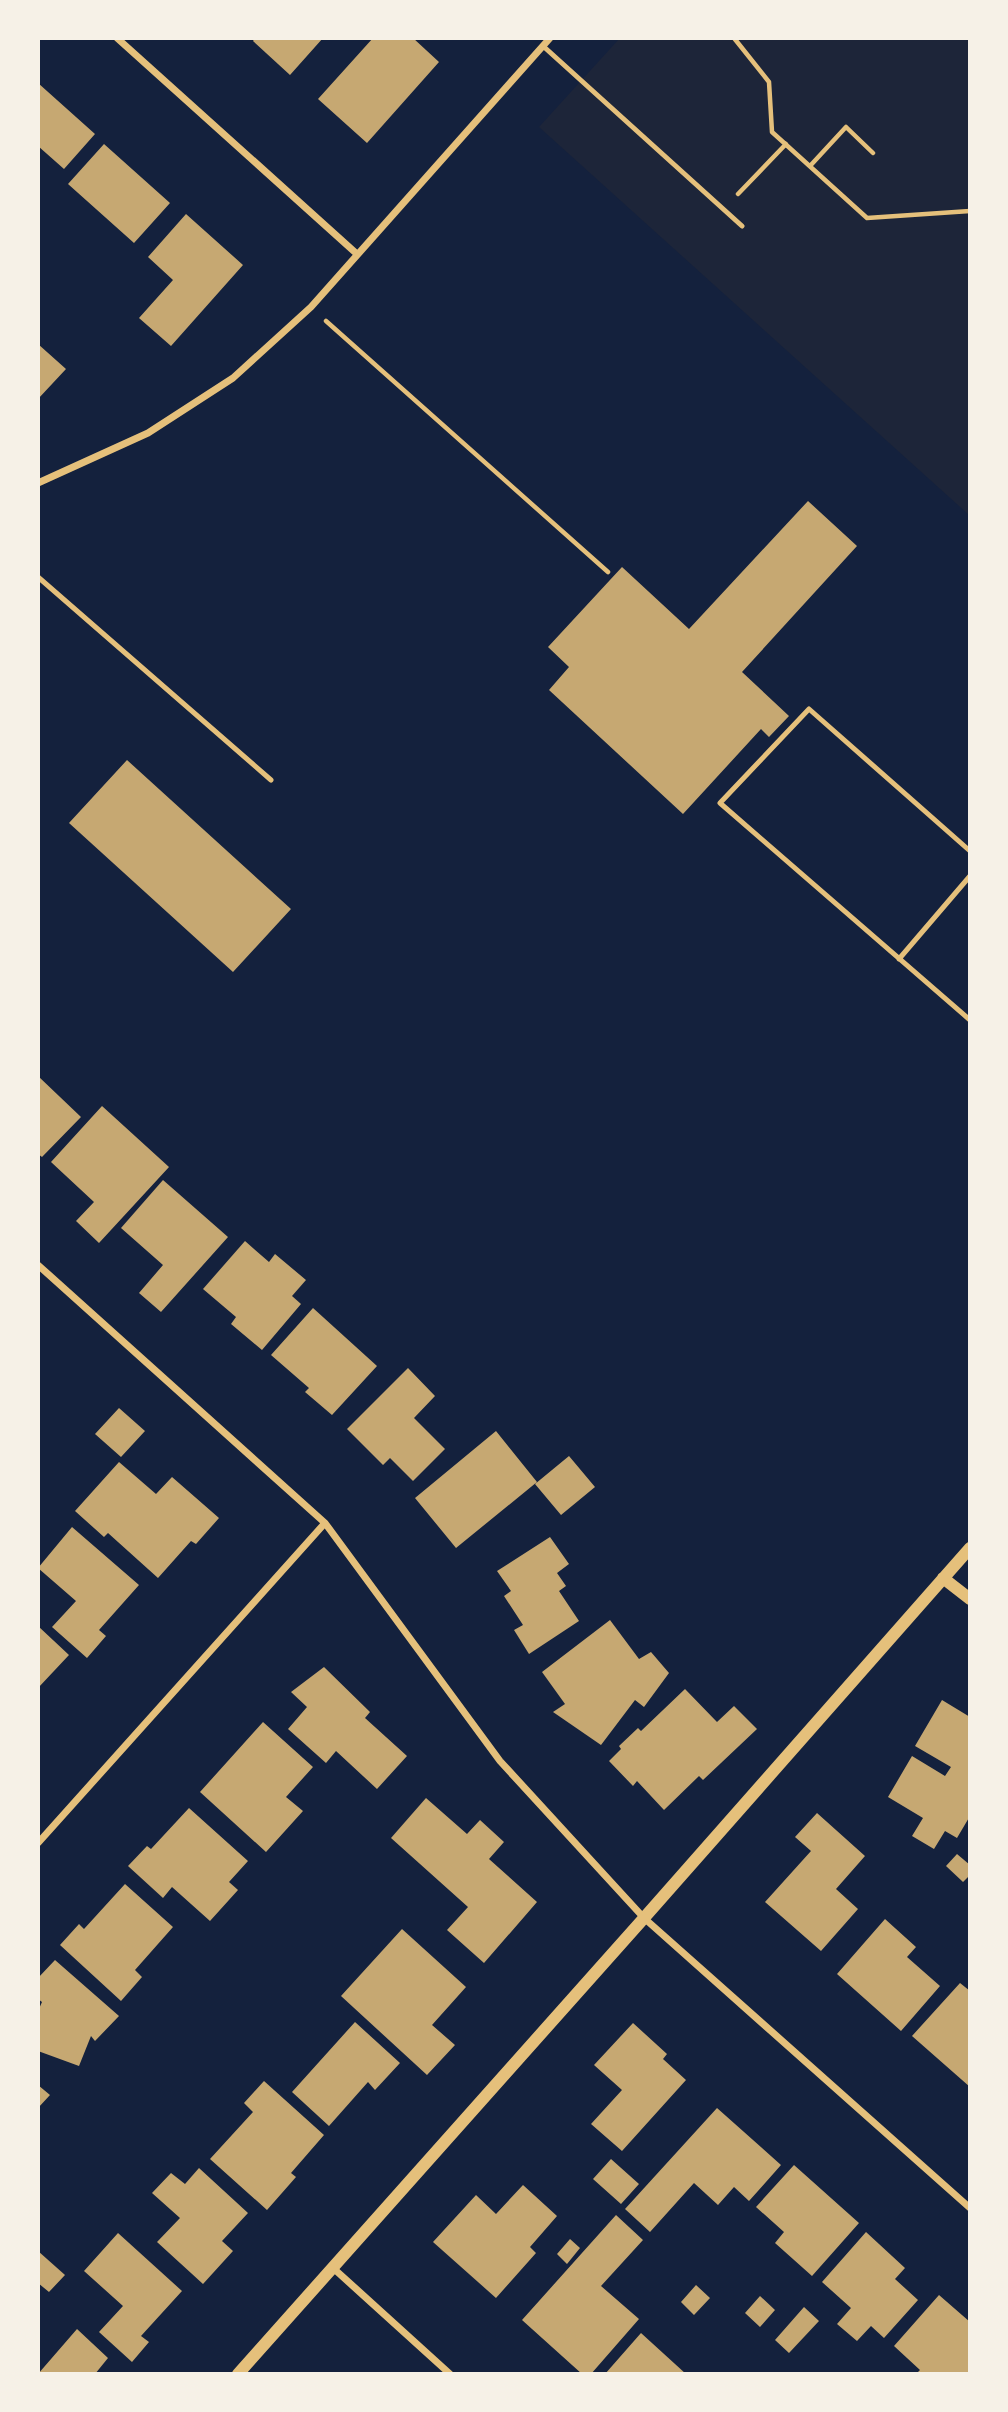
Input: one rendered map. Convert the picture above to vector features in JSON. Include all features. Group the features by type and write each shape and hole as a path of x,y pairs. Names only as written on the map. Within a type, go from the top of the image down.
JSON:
{"street":[{"path":"117,38 357,254"},
{"path":"38,483 159,426 233,378 311,307 550,38"},
{"path":"38,1265 325,1522 500,1761 644,1918 970,2208"},
{"path":"38,1843 325,1522"},
{"path":"238,2374 970,1548"},
{"path":"943,1578 970,1599"},
{"path":"331,2267 450,2374"}],"lane":[{"path":"543,46 743,226"},
{"path":"38,577 271,780"},
{"path":"970,851 809,709 720,803 970,1020"},
{"path":"899,959 970,876"}],"path":[{"path":"734,38 769,82 772,132 867,218 970,211"},
{"path":"810,166 846,127 873,153"},
{"path":"724,209 786,144"},
{"path":"311,307 608,572"}],"shaded area":[{"path":"619,39 969,39 969,515 539,127"}],"building":[{"path":"255,38 323,38 290,75 253,41"},
{"path":"373,38 413,38 439,62 367,143 318,99"},
{"path":"38,83 95,134 64,169 38,146"},
{"path":"104,144 170,203 134,243 68,184"},
{"path":"186,214 243,265 171,346 139,318 173,280 148,257"},
{"path":"38,344 66,369 38,399"},
{"path":"808,501 857,546 742,672 789,716 769,737 761,729 683,814 549,690 569,667 548,647 622,567 689,629"},
{"path":"127,760 291,909 233,972 69,823"},
{"path":"38,1076 81,1117 42,1157 38,1154"},
{"path":"102,1106 169,1167 99,1243 76,1221 94,1202 51,1162"},
{"path":"163,1180 228,1237 161,1312 139,1293 163,1265 121,1228"},
{"path":"245,1241 269,1262 275,1254 306,1280 292,1296 301,1304 262,1350 231,1324 236,1317 203,1289"},
{"path":"313,1308 377,1366 332,1415 305,1392 309,1388 271,1355"},
{"path":"408,1368 435,1396 414,1418 445,1449 413,1481 390,1458 383,1465 347,1429"},
{"path":"119,1408 145,1431 121,1457 95,1434"},
{"path":"496,1431 537,1482 456,1548 415,1498"},
{"path":"569,1456 595,1487 561,1515 535,1484"},
{"path":"119,1462 156,1494 172,1477 219,1518 196,1544 191,1541 158,1578 108,1533 104,1537 75,1511"},
{"path":"72,1527 139,1585 99,1630 106,1636 87,1658 52,1627 76,1601 38,1568"},
{"path":"550,1537 569,1564 557,1573 566,1586 559,1591 579,1621 529,1654 514,1630 523,1625 504,1596 511,1591 497,1571"},
{"path":"610,1620 639,1659 651,1652 669,1673 644,1707 635,1700 601,1745 553,1712 565,1704 542,1672"},
{"path":"38,1626 69,1655 38,1688"},
{"path":"324,1667 370,1712 365,1718 407,1756 377,1789 336,1751 326,1763 288,1729 307,1707 291,1692"},
{"path":"685,1689 717,1722 734,1706 757,1729 703,1780 699,1776 664,1810 637,1781 633,1786 609,1761 621,1749 619,1746 638,1728 641,1731"},
{"path":"942,1700 970,1717 970,1816 957,1838 945,1831 934,1849 912,1836 923,1818 888,1797 912,1756 945,1776 951,1767 915,1746"},
{"path":"263,1722 313,1767 286,1797 303,1811 266,1852 200,1792"},
{"path":"426,1798 467,1834 480,1820 504,1842 489,1859 537,1902 484,1963 447,1930 468,1907 391,1838"},
{"path":"189,1808 248,1861 229,1882 238,1890 210,1921 172,1887 163,1898 128,1866 147,1846 151,1849"},
{"path":"817,1813 865,1856 836,1889 858,1909 821,1951 765,1902 811,1851 795,1837"},
{"path":"957,1854 970,1865 970,1875 963,1882 946,1866"},
{"path":"125,1884 173,1927 135,1970 142,1977 121,2001 60,1945 79,1924 84,1929"},
{"path":"885,1919 916,1947 907,1957 940,1986 901,2031 837,1974"},
{"path":"402,1929 466,1987 432,2025 455,2045 427,2075 341,1996"},
{"path":"55,1960 119,2016 95,2041 91,2036 79,2066 38,2051 38,2011 42,2002 38,1999 38,1978"},
{"path":"960,1983 970,1991 970,2087 912,2036"},
{"path":"355,2022 400,2063 375,2090 368,2082 329,2126 292,2092"},
{"path":"633,2023 667,2054 663,2059 686,2080 622,2151 591,2124 622,2090 594,2065"},
{"path":"264,2081 324,2135 291,2173 296,2177 267,2210 210,2159 253,2112 244,2103"},
{"path":"38,2085 50,2095 38,2108"},
{"path":"717,2108 781,2165 749,2201 734,2187 718,2205 694,2183 650,2232 625,2209"},
{"path":"611,2159 639,2184 621,2204 593,2179"},
{"path":"794,2165 859,2223 812,2276 775,2243 784,2232 756,2207"},
{"path":"199,2168 248,2213 222,2241 233,2251 203,2284 157,2242 180,2218 152,2193 171,2173 185,2184"},
{"path":"523,2185 557,2216 530,2247 536,2253 496,2298 433,2242 476,2195 496,2214"},
{"path":"616,2215 643,2240 601,2286 639,2319 591,2374 582,2374 522,2320"},
{"path":"866,2232 905,2268 895,2279 918,2300 884,2338 871,2326 857,2341 837,2324 851,2308 822,2282"},
{"path":"118,2233 182,2291 141,2336 149,2342 132,2362 99,2332 123,2306 84,2271"},
{"path":"570,2239 580,2248 567,2264 557,2254"},
{"path":"38,2251 65,2275 49,2292 38,2283"},
{"path":"696,2285 710,2298 694,2315 681,2302"},
{"path":"939,2295 970,2322 970,2374 916,2374 920,2370 894,2346"},
{"path":"760,2296 775,2310 760,2327 745,2313"},
{"path":"804,2307 819,2321 789,2353 775,2340"},
{"path":"77,2329 108,2358 95,2374 38,2374"},
{"path":"641,2333 686,2374 605,2374"}]}
